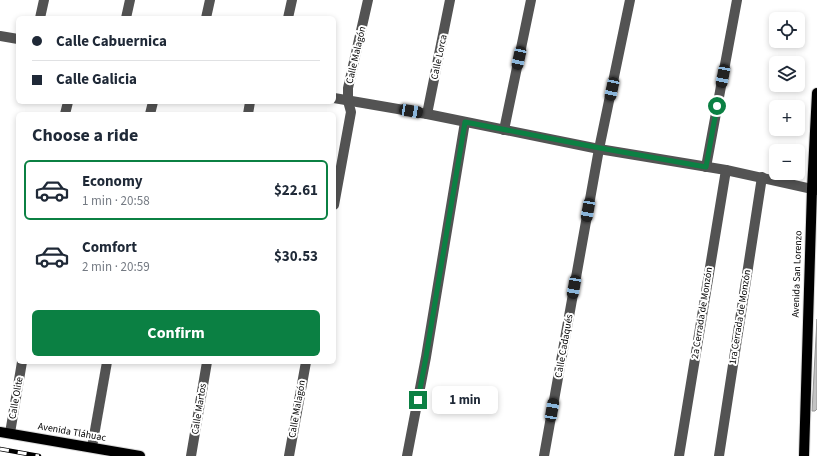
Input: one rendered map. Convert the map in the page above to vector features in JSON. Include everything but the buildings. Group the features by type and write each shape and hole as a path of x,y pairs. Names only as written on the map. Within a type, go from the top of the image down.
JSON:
{"main road":[{"name":"Avenida San Lorenzo","path":"804,456 817,93"},
{"name":"Avenida Tláhuac","path":"5,432 140,456"}],"street":[{"path":"40,16 44,0"},
{"path":"126,16 130,0"},
{"path":"206,16 210,0"},
{"path":"288,16 292,0"},
{"name":"Calle Malagón","path":"336,194 351,112 348,101 348,88 368,0"},
{"name":"Calle Lorca","path":"427,114 450,0"},
{"path":"504,130 531,0"},
{"name":"Calle Cadaqués","path":"544,456 600,148 630,0"},
{"path":"706,167 737,0"},
{"path":"0,36 16,39"},
{"path":"336,98 726,170 814,189"},
{"path":"407,456 426,357 465,122"},
{"name":"2a Cerrada de Monzón","path":"679,456 726,170"},
{"name":"1ra Cerrada de Monzón","path":"719,456 762,177"},
{"name":"Calle Olite","path":"5,432 22,364"},
{"path":"92,447 107,364"},
{"name":"Calle Martos","path":"191,456 207,364"},
{"name":"Calle Malagón","path":"289,456 306,364"}],"railway":[{"path":"0,449 39,456"}],"route":[{"path":"418,400 465,122 706,167 717,106"}]}
